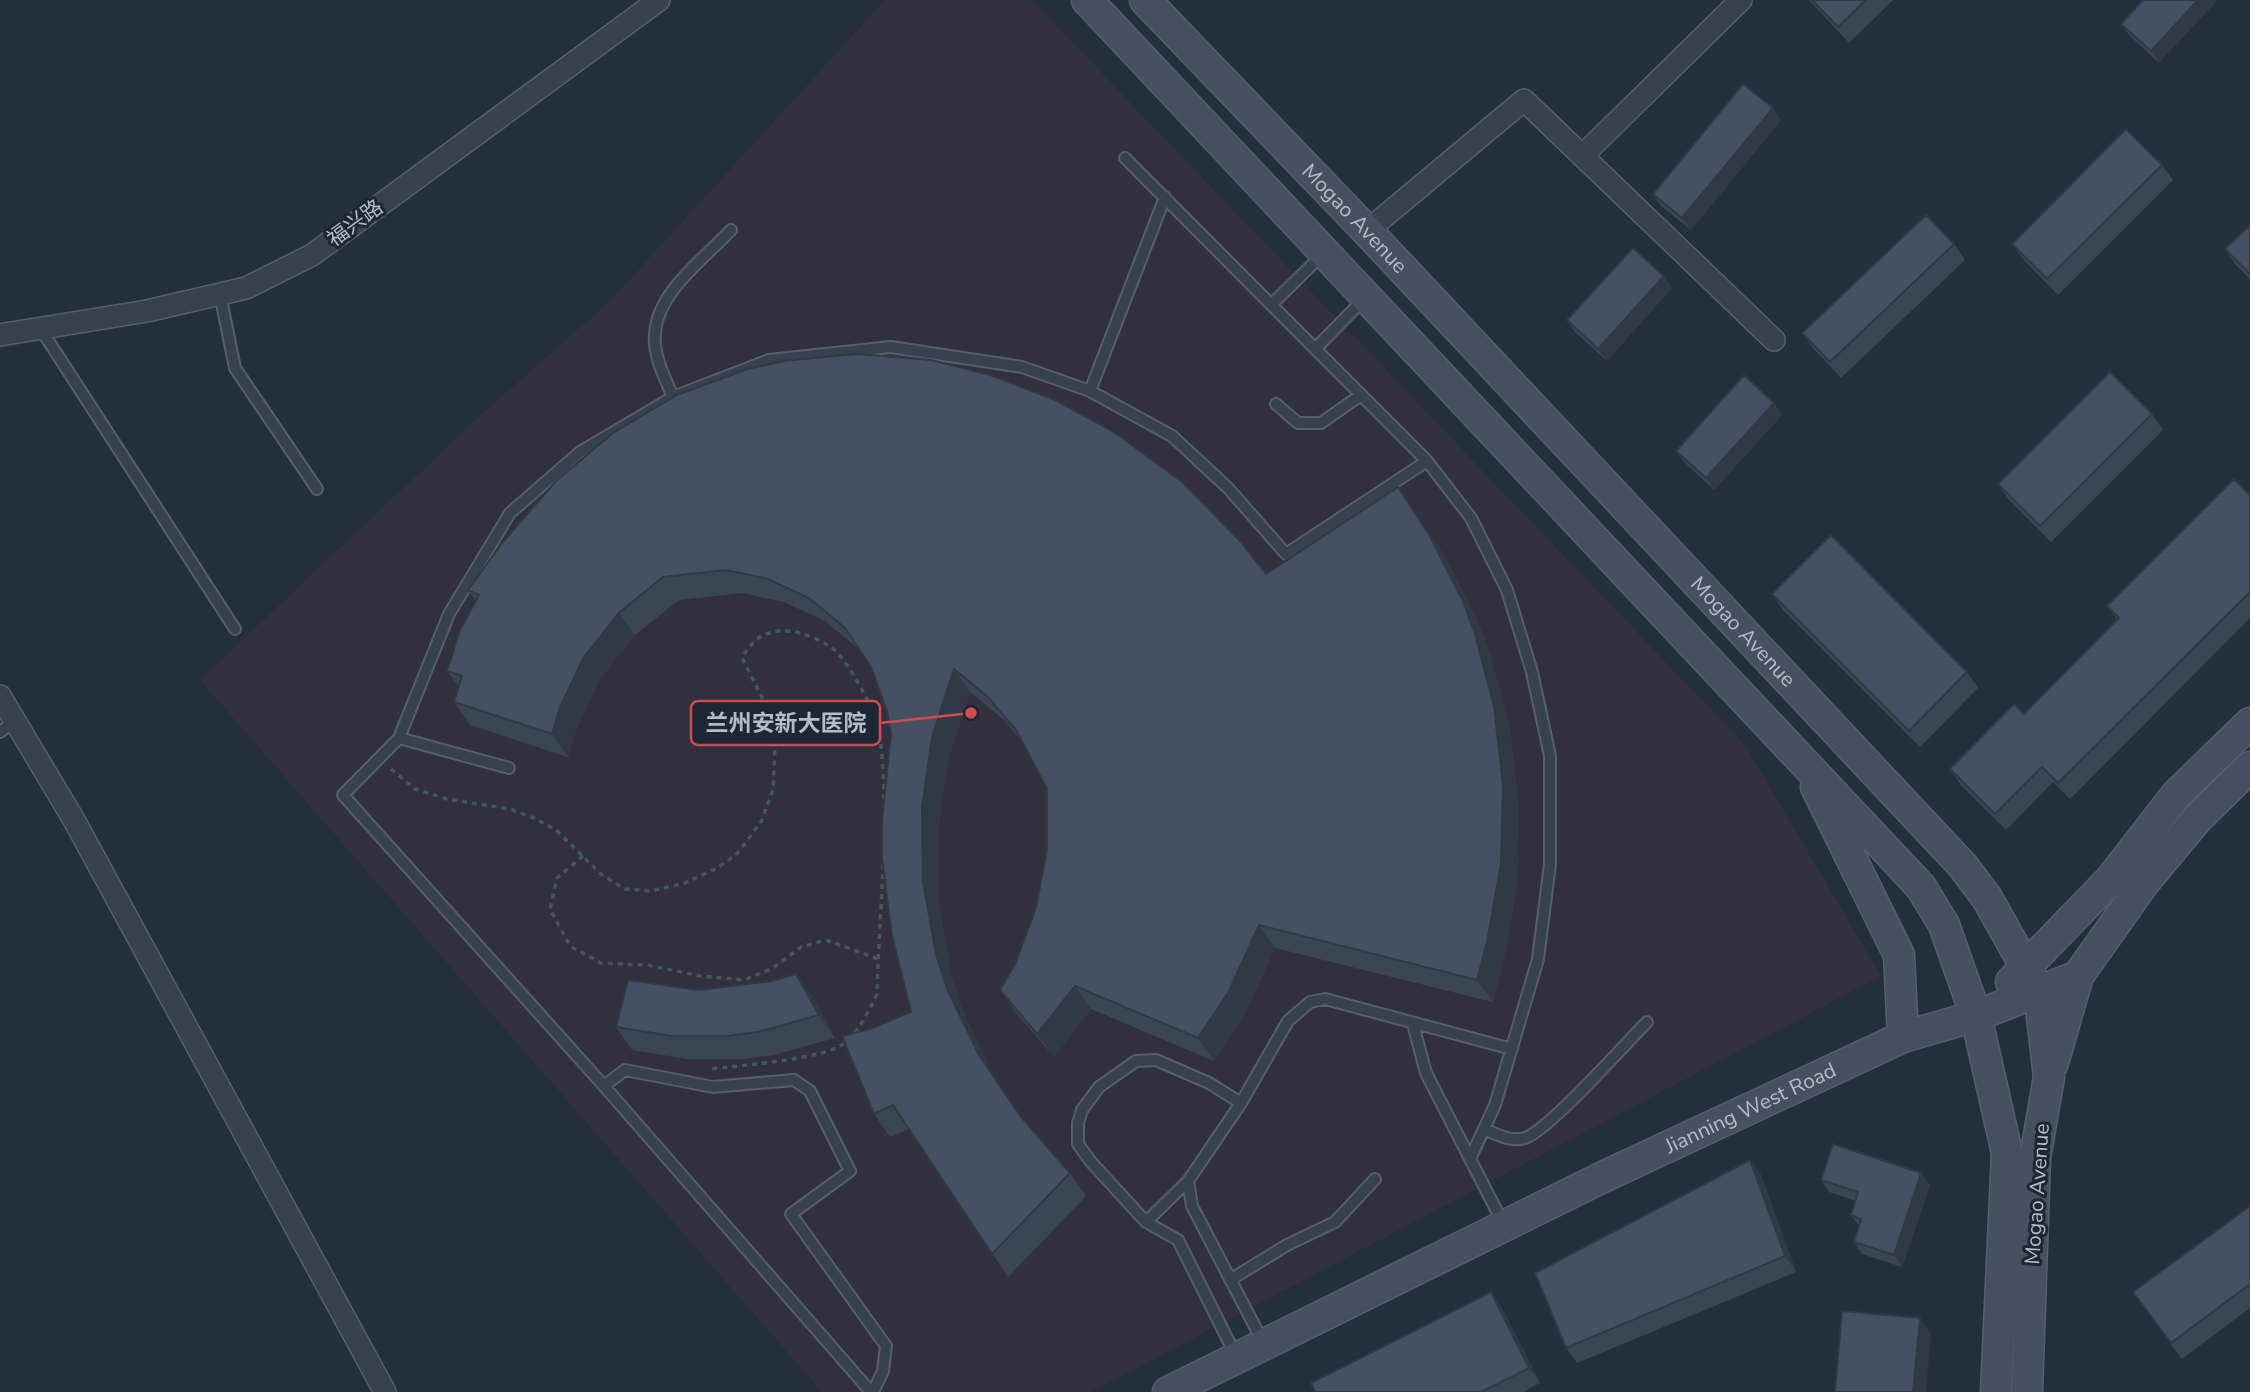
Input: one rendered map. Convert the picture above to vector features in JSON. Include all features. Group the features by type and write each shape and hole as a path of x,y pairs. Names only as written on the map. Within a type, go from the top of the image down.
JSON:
{"main road":[{"name":"Mogao Avenue","path":"1087,0 1921,887 1944,925 1976,1016 2007,1153 1996,1392"},
{"name":"Mogao Avenue","path":"1145,0 1367,231 1963,866 1987,898 2032,979 2049,1077 2035,1158 2026,1392"},
{"path":"2032,979 2176,795 2250,723"},
{"path":"1806,765 1842,844 1899,956 1903,1037"},
{"path":"2049,1077 2078,976 2143,884 2197,819 2250,767"},
{"name":"Jianning West Road","path":"1168,1392 1504,1226 1903,1037 1976,1016 2032,979 2078,976"}],"street":[{"name":"福兴路","path":"0,335 147,311 246,288 312,254 659,0"},
{"path":"1582,156 1741,0"},
{"path":"1367,231 1524,100 1774,340"},
{"path":"0,696 7,727 74,820 385,1392"}],"lane":[{"path":"1125,158 1427,461 1471,518 1507,590 1532,672 1550,756 1550,864 1538,959 1495,1105 1470,1159"},
{"path":"1090,391 1165,197"},
{"path":"673,397 659,363 654,334 665,299 731,230"},
{"path":"1272,304 1325,253"},
{"path":"220,294 235,368 317,489"},
{"path":"1315,349 1366,297"},
{"path":"40,328 236,629"},
{"path":"604,1086 625,1070 713,1087 794,1080 810,1091 850,1171 791,1214 886,1346 883,1371 872,1392 604,1086 343,795 398,738 449,614 510,513 580,452 673,397 769,360 891,348 1022,367 1090,391 1172,436 1228,488 1286,554 1427,461"},
{"path":"1276,404 1298,423 1321,423 1361,395"},
{"path":"398,738 509,768"},
{"path":"1146,1222 1188,1181 1241,1103 1288,1021 1310,1002 1325,999 1512,1049"},
{"path":"1484,1129 1508,1139 1527,1138 1548,1123 1647,1022"},
{"path":"1413,1024 1426,1073 1504,1226"},
{"path":"1237,1358 1178,1240 1146,1222 1078,1144 1078,1123 1082,1110 1099,1087 1136,1061 1156,1060 1209,1083 1241,1103"},
{"path":"1230,1280 1287,1245 1335,1222 1375,1180"},
{"path":"1188,1181 1192,1206 1264,1345"}],"path":[{"path":"378,759 415,789 447,799 510,808 534,818 556,830 601,875 625,889 651,891 685,883 718,868 736,855 761,822 773,790 777,758 776,725 742,658 749,645 769,630 795,631 835,650 858,682 880,734 883,795 877,994 863,1022 842,1045 772,1063 703,1069"},
{"path":"583,856 558,878 550,909 570,946 601,963 647,965 701,976 744,980 773,968 801,947 826,940 878,959"}],"shaded area":[{"path":"885,0 1032,0 1745,745 1881,976 1091,1392 822,1392 200,680 481,415 610,301"}],"building":[{"path":"1812,0 1866,0 1838,27"},
{"path":"2143,0 2198,0 2151,51 2121,24"},
{"path":"1743,84 1773,108 1682,218 1653,194"},
{"path":"2126,129 2162,165 2047,279 2012,244"},
{"path":"1926,215 1954,244 1830,362 1802,333"},
{"path":"2250,225 2250,274 2225,249"},
{"path":"1633,248 1664,276 1598,349 1567,320"},
{"path":"857,354 931,360 990,375 1055,400 1114,432 1182,482 1240,541 1266,574 1398,487 1428,533 1462,599 1475,634 1494,706 1503,785 1501,864 1477,980 1259,925 1228,993 1198,1038 1075,986 1037,1034 1000,990 1015,964 1036,908 1047,849 1047,789 1016,730 988,697 954,669 932,737 922,808 923,882 936,954 947,989 979,1055 1021,1117 1070,1173 992,1254 893,1105 874,1114 842,1036 870,1029 911,1012 892,936 882,859 882,820 891,734 887,711 871,667 845,628 809,598 768,579 726,570 663,577 619,613 584,657 560,707 552,734 454,702 462,676 447,671 460,630 479,595 468,590 503,542 556,481 613,433 677,395 747,369 783,361"},
{"path":"2110,372 2152,414 2040,526 1998,484"},
{"path":"1744,375 1774,403 1706,478 1676,451"},
{"path":"2234,479 2250,495 2250,592 2058,783 2042,767 1995,814 1950,769 2014,704 2024,714 2119,618 2107,606"},
{"path":"1831,535 1967,672 1909,731 1772,594"},
{"path":"796,974 819,1015 758,1032 726,1036 671,1036 616,1027 628,980 699,990 772,981"},
{"path":"1833,1144 1921,1173 1894,1255 1854,1242 1861,1219 1851,1215 1858,1192 1821,1180"},
{"path":"1750,1160 1785,1256 1566,1348 1535,1273"},
{"path":"2250,1206 2250,1284 2171,1343 2133,1292"},
{"path":"1491,1292 1529,1368 1481,1392 1315,1392 1311,1383"},
{"path":"1842,1311 1920,1318 1913,1392 1835,1392"}],"place":[{"name":"兰州安新大医院","path":"971,713"}]}
